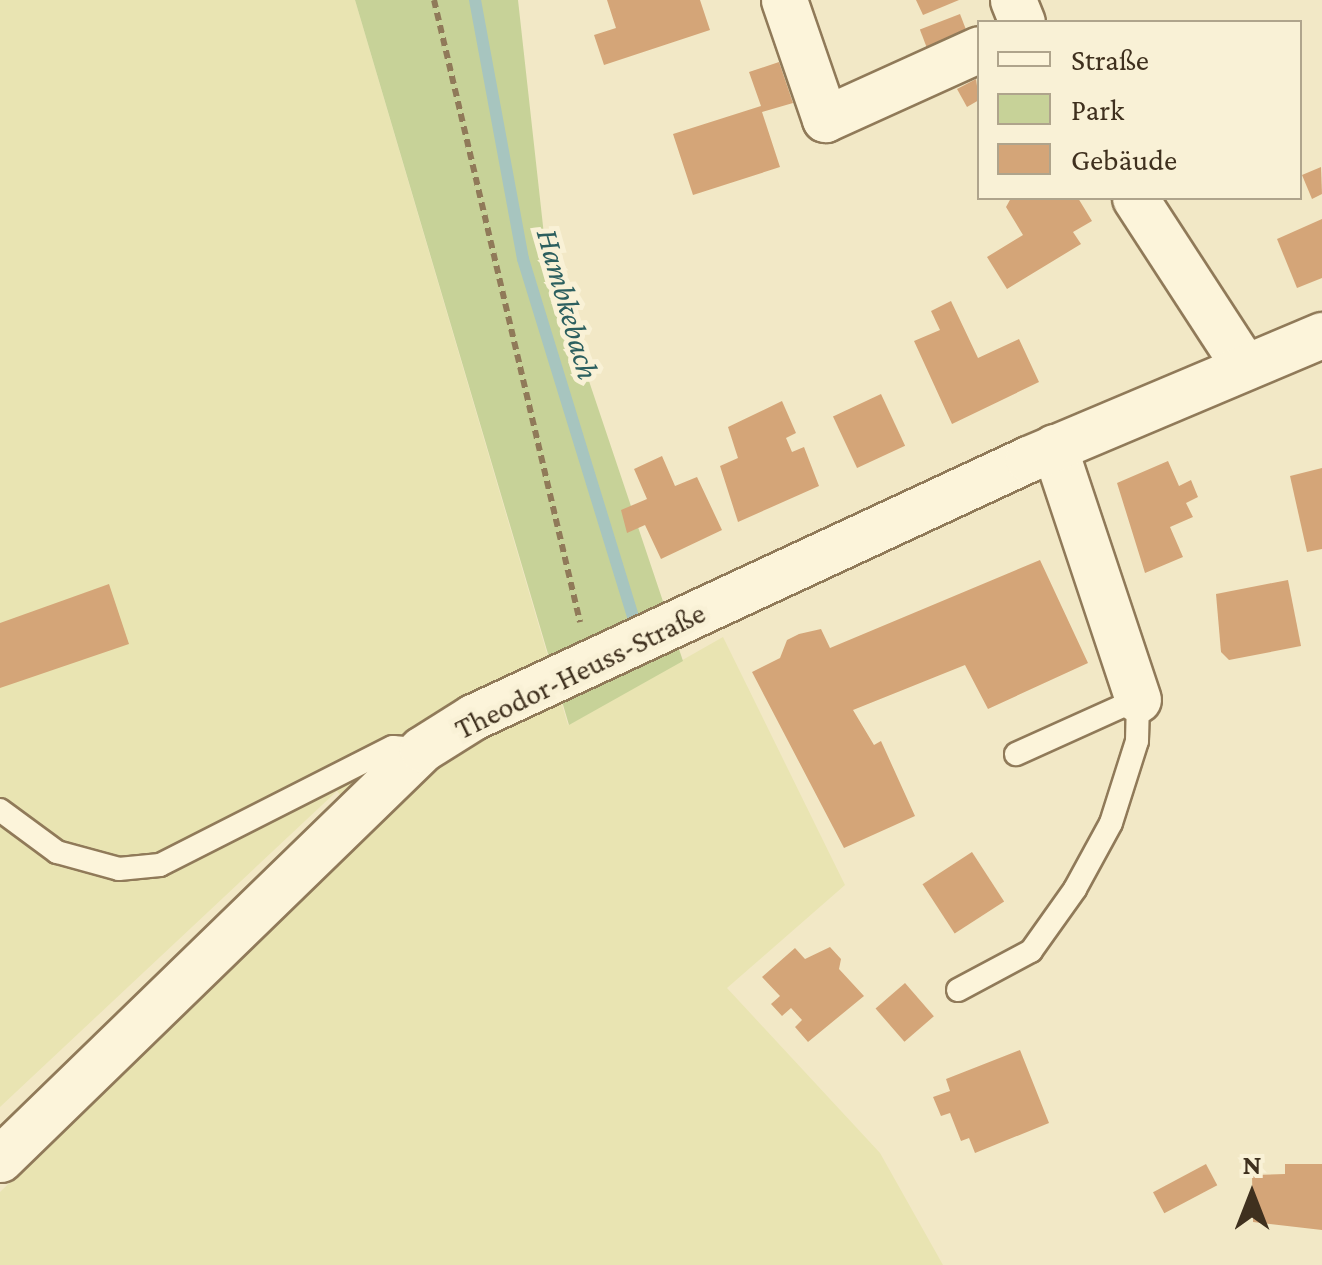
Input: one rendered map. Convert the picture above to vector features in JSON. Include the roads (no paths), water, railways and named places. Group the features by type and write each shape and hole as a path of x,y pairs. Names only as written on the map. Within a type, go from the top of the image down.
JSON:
{"street":[{"path":"784,0 829,129 977,51"},
{"path":"1136,200 1244,366"},
{"name":"Theodor-Heuss-Straße","path":"0,1159 422,750 473,718 1054,448 1322,335"},
{"path":"1054,448 1138,699"}],"lane":[{"path":"958,990 1031,951 1075,889 1111,823 1137,741 1138,699 1016,754"},
{"path":"0,810 57,852 119,869 160,865 393,747 422,750"}],"waterway":[{"name":"Hambkebach","path":"475,0 523,259 633,616"}]}
